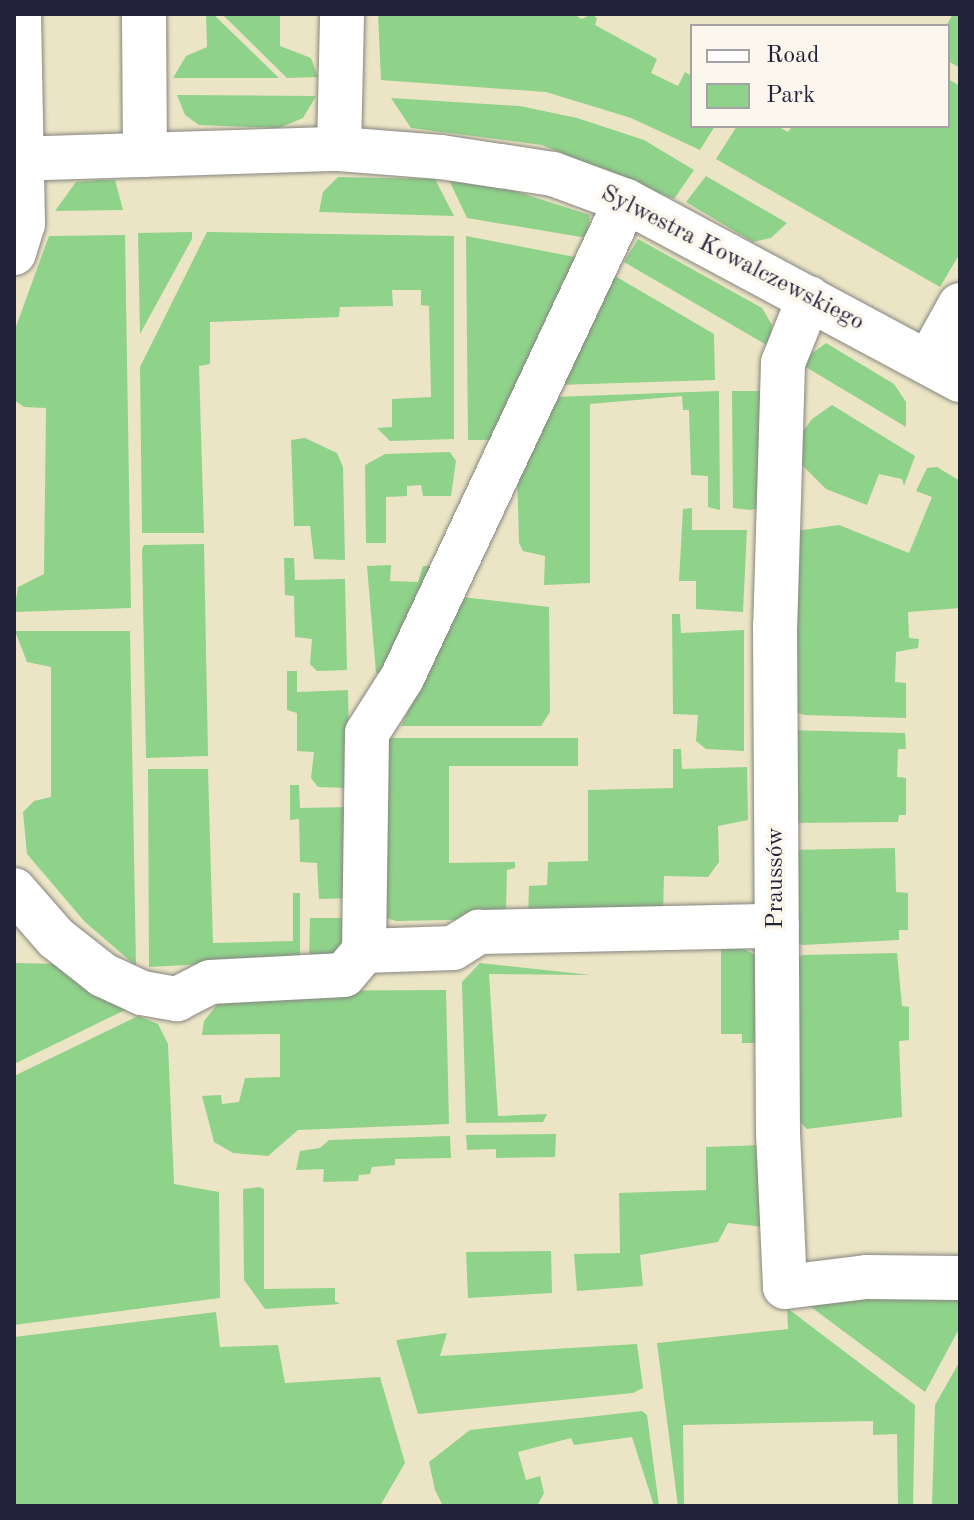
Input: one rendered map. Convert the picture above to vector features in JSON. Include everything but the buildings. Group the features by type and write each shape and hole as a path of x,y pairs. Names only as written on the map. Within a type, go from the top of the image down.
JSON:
{"street":[{"path":"14,253 23,224 16,159 19,14"},
{"path":"144,14 145,155"},
{"path":"339,149 342,14"},
{"name":"Sylwestra Kowalczewskiego","path":"16,159 339,149 499,164 553,174 626,201 944,370"},
{"path":"14,890 72,953 103,975 142,993 177,999 210,982 344,975 364,951 367,733 402,678 626,201"},
{"name":"Praussów","path":"809,298 783,363 775,626 777,926 785,1287 866,1277 960,1278"},
{"path":"944,370 960,305"},
{"path":"364,951 453,948 479,932 777,926"}],"green space":[{"path":"206,14 213,14 279,78 173,78 186,56 207,47"},
{"path":"222,14 280,14 280,46 311,58 318,77 287,78"},
{"path":"378,14 573,14 582,19 591,14 597,18 595,25 657,59 651,73 678,86 685,72 690,75 690,128 714,128 700,150 631,118 546,92 381,80"},
{"path":"953,14 960,14 960,68 950,62 950,24 947,24"},
{"path":"950,80 960,86 960,253 940,287 716,159 736,128 781,128 788,132 791,128 950,128"},
{"path":"177,95 316,96 303,118 279,128 199,125 185,115"},
{"path":"391,98 520,106 577,118 644,140 694,170 674,199 542,145 411,128"},
{"path":"706,176 787,223 771,238 753,242 686,202"},
{"path":"338,177 435,179 454,216 319,212 323,192"},
{"path":"115,180 123,210 55,211 76,182"},
{"path":"449,180 502,187 590,215 587,238 467,218"},
{"path":"192,232 192,239 140,334 138,233"},
{"path":"207,232 454,236 454,439 390,441 377,428 392,427 392,399 431,397 429,306 421,305 421,290 392,290 393,306 340,307 339,317 210,322 210,364 199,366 204,533 142,533 140,367"},
{"path":"125,235 131,608 14,612 18,587 44,574 46,408 24,407 14,400 14,332 49,236"},
{"path":"466,236 585,259 497,440 468,440"},
{"path":"638,239 762,308 772,325 770,347 624,262"},
{"path":"615,276 714,334 715,380 557,385"},
{"path":"826,343 894,384 906,402 906,427 799,363"},
{"path":"719,391 720,510 708,507 708,476 691,475 689,410 683,410 682,396 590,404 590,583 544,585 545,556 523,551 519,543 517,472 554,397"},
{"path":"732,391 768,391 761,508 733,508"},
{"path":"832,405 915,456 904,486 902,479 879,474 867,505 826,489 793,456 794,444 812,419"},
{"path":"305,438 337,453 343,467 345,560 314,559 310,526 294,526 291,440"},
{"path":"450,452 456,461 451,496 423,496 421,485 407,486 407,496 386,497 386,543 366,543 365,465 385,454"},
{"path":"937,467 960,481 960,608 908,612 909,638 919,639 918,648 896,652 895,682 906,683 906,718 804,715 786,708 796,531 839,525 909,553 932,497 916,491 927,468"},
{"path":"692,508 692,530 747,530 743,612 696,609 696,581 679,581 683,509"},
{"path":"204,544 208,756 146,758 142,549 144,545"},
{"path":"284,558 294,558 295,580 345,579 347,670 317,671 310,664 312,639 295,637 294,596 285,595"},
{"path":"391,565 390,581 418,582 423,566 439,565 384,673 376,673 367,566"},
{"path":"462,597 549,607 550,712 541,726 401,726"},
{"path":"672,614 680,614 681,633 744,630 744,751 706,749 696,741 698,715 673,714"},
{"path":"15,631 130,631 136,966 85,922 27,854 23,812 34,801 51,797 51,667 27,662"},
{"path":"287,671 297,671 297,692 348,690 350,788 318,787 311,778 314,752 297,751 297,713 287,710"},
{"path":"785,730 905,733 906,749 898,749 897,777 906,778 906,815 899,815 898,822 787,823"},
{"path":"389,738 578,738 578,766 449,766 449,863 515,862 515,868 507,870 506,913 498,919 396,921 382,917 374,818"},
{"path":"673,749 681,749 682,769 747,767 748,820 718,826 719,862 708,877 664,876 663,913 528,917 529,886 547,885 548,862 588,861 588,790 673,788"},
{"path":"148,769 208,769 213,943 293,941 293,893 300,893 300,959 149,967"},
{"path":"290,785 299,785 300,808 350,807 352,898 319,899 317,863 300,862 299,819 290,820"},
{"path":"895,848 896,892 908,893 908,930 899,930 899,940 802,945 789,938 789,850"},
{"path":"310,918 352,918 347,953 309,959"},
{"path":"721,938 758,956 763,1043 742,1043 742,1034 721,1034"},
{"path":"897,953 902,1006 909,1007 909,1040 899,1041 902,1117 807,1129 800,1122 790,963 803,955"},
{"path":"14,963 63,964 125,1010 14,1064"},
{"path":"480,963 591,975 489,974 498,1116 547,1114 543,1122 466,1123 462,982"},
{"path":"446,990 449,1124 298,1130 268,1156 233,1153 214,1142 202,1096 221,1095 222,1104 239,1102 245,1078 280,1077 280,1034 202,1035 204,1021 220,1001 241,991"},
{"path":"138,1016 158,1024 168,1044 174,1184 219,1192 220,1298 14,1325 14,1076"},
{"path":"556,1134 555,1157 496,1158 496,1149 467,1150 466,1135"},
{"path":"450,1136 451,1158 395,1159 395,1165 372,1167 370,1174 359,1175 358,1181 323,1182 324,1169 296,1170 300,1151 320,1148 329,1140"},
{"path":"765,1145 765,1227 728,1223 718,1242 640,1255 643,1286 577,1291 574,1254 620,1253 619,1193 706,1190 706,1147"},
{"path":"243,1189 264,1189 264,1289 335,1288 335,1301 340,1304 265,1309 244,1280"},
{"path":"551,1251 552,1293 468,1298 466,1252"},
{"path":"920,1292 960,1293 960,1327 925,1392 807,1304"},
{"path":"787,1308 915,1405 913,1506 898,1506 897,1434 873,1435 873,1421 683,1425 684,1506 678,1506 657,1343 788,1329"},
{"path":"216,1312 220,1347 278,1345 285,1383 380,1377 405,1463 380,1506 14,1506 14,1337"},
{"path":"447,1333 440,1356 637,1344 643,1388 633,1393 418,1414 396,1340"},
{"path":"960,1361 960,1506 932,1506 935,1405"},
{"path":"642,1411 647,1415 659,1506 654,1506 632,1437 574,1445 571,1438 518,1452 526,1480 540,1476 544,1493 537,1506 443,1506 435,1490 429,1462 470,1430"}]}
